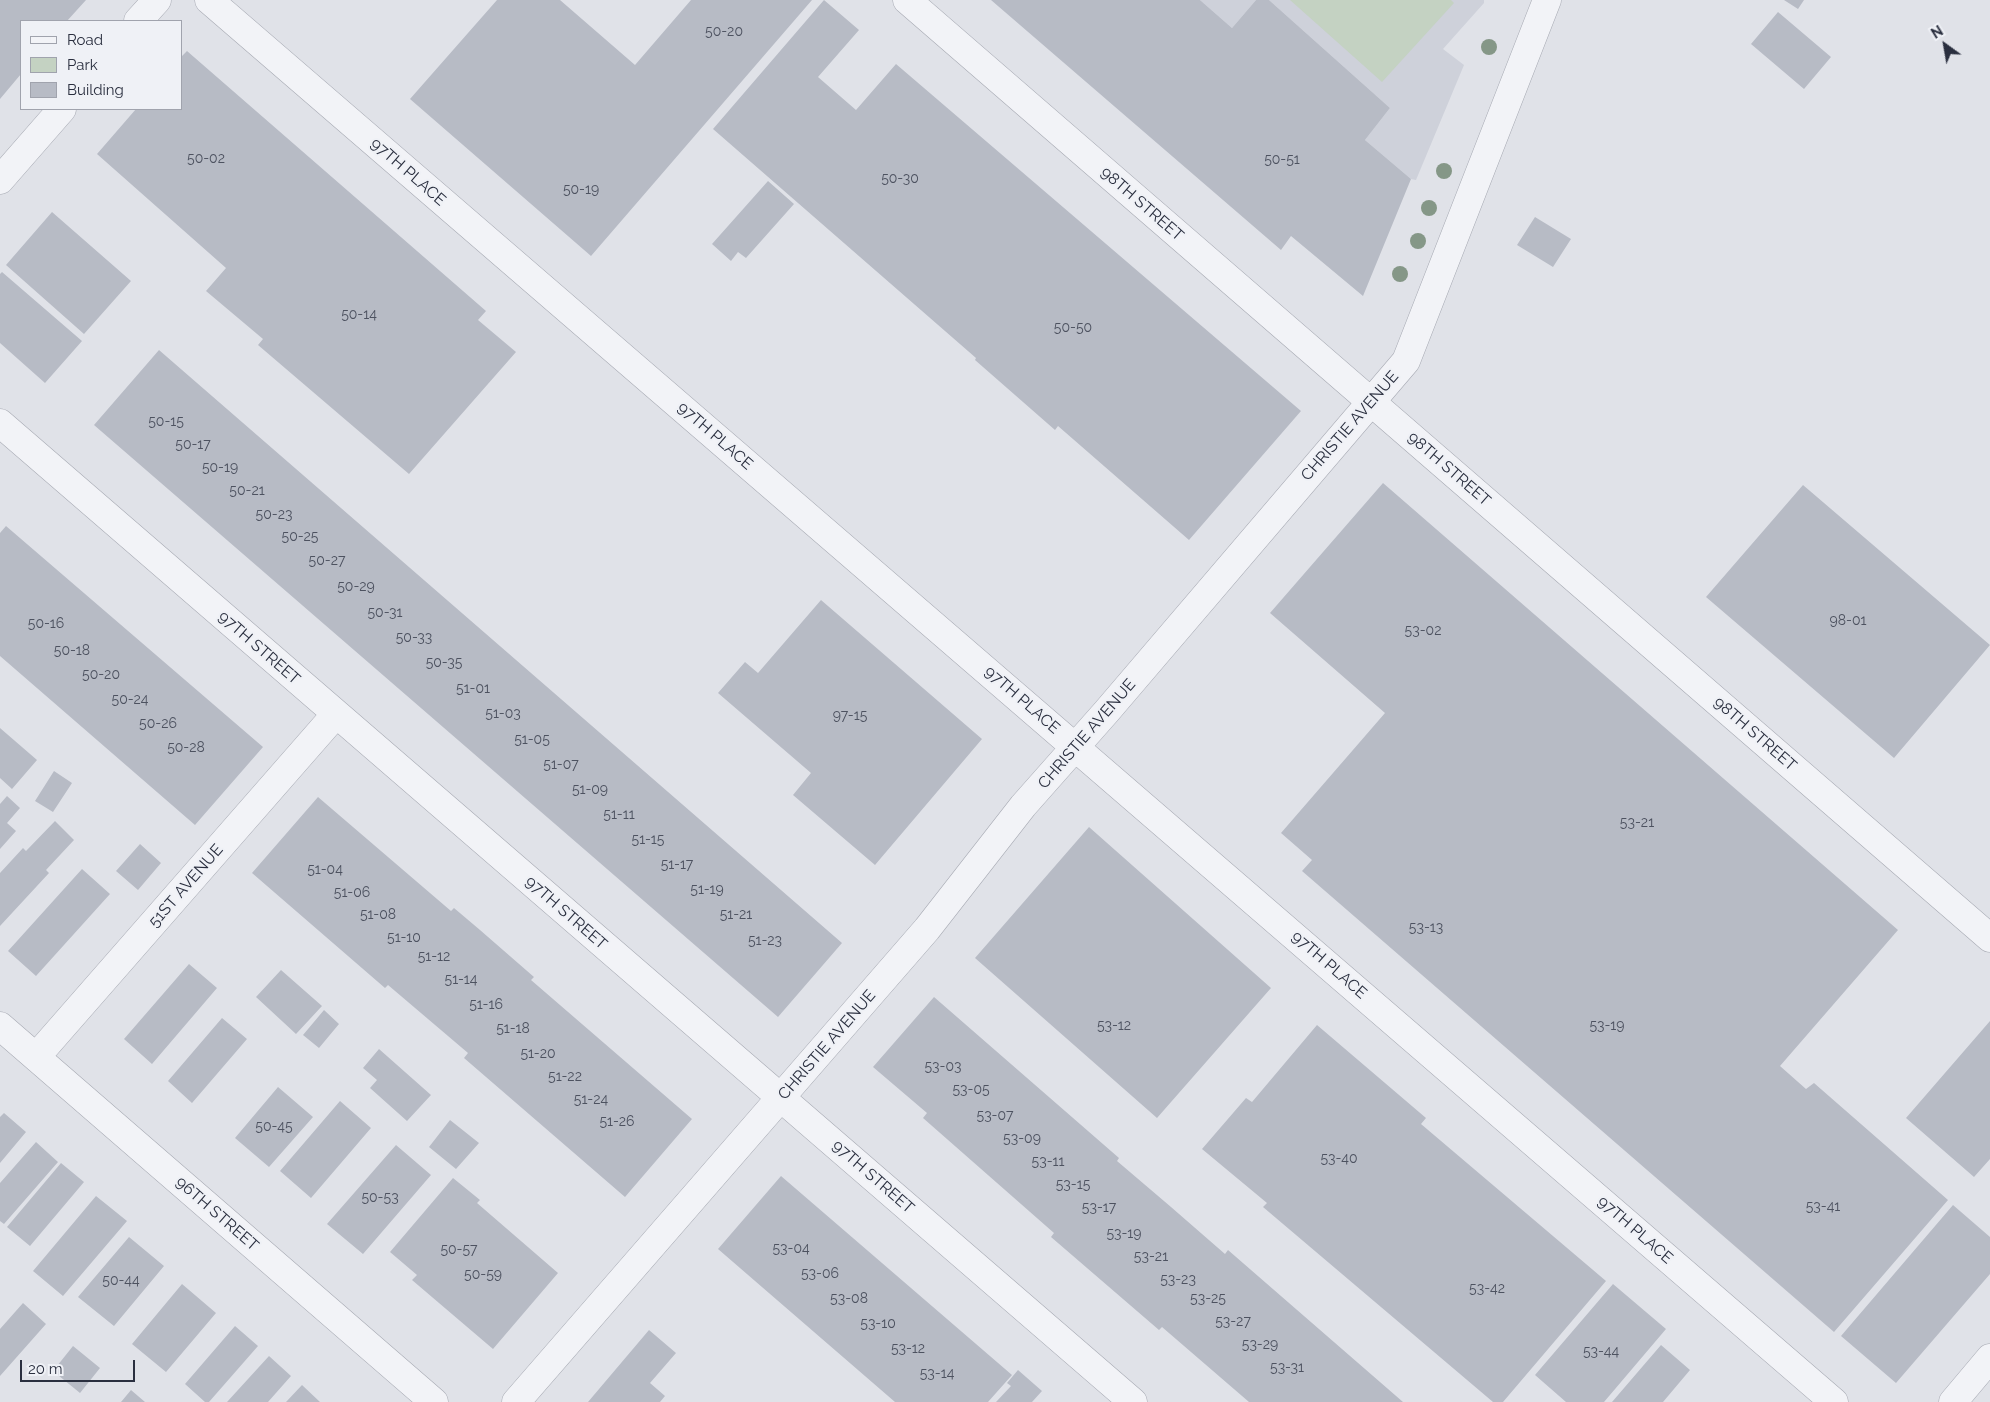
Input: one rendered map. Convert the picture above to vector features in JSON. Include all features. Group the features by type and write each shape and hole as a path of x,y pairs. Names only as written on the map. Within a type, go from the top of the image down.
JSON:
{"street":[{"path":"139,20 157,0"},
{"name":"97TH PLACE","path":"209,0 1834,1402"},
{"name":"98TH STREET","path":"907,0 1990,938"},
{"name":"CHRISTIE AVENUE","path":"516,1402 927,929 1023,806 1076,747 1406,361 1547,0"},
{"path":"0,180 61,110"},
{"name":"97TH STREET","path":"0,423 1133,1402"},
{"name":"51ST AVENUE","path":"36,1057 336,714"},
{"name":"96TH STREET","path":"0,1026 434,1402"},
{"path":"1953,1402 1990,1358"}],"shaded area":[{"path":"1200,0 1256,0 1232,28"},
{"path":"1269,0 1484,0 1484,3 1443,49 1464,65 1416,180 1411,179 1365,140 1390,108"}],"green space":[{"path":"1290,0 1451,0 1454,3 1382,82"}],"building":[{"path":"0,0 86,0 68,20 20,20 20,75 0,99"},
{"path":"497,0 560,0 635,65 691,0 812,0 591,256 410,99"},
{"path":"824,0 859,30 818,77 856,110 896,64 1301,411 1189,540 1058,426 1055,430 975,360 976,358 713,129"},
{"path":"991,0 1200,0 1232,28 1256,0 1269,0 1390,108 1365,140 1411,179 1363,296 1291,236 1281,250"},
{"path":"1784,0 1804,0 1798,9"},
{"path":"1778,12 1831,57 1804,89 1751,44"},
{"path":"187,51 486,311 478,320 516,352 409,474 258,345 263,339 206,291 226,268 97,154 135,110 182,110 182,56"},
{"path":"768,181 794,204 746,258 738,252 731,261 712,244"},
{"path":"52,212 131,281 84,334 6,265"},
{"path":"1535,217 1571,239 1553,267 1517,245"},
{"path":"2,272 82,341 45,383 0,343 0,274"},
{"path":"159,350 842,943 778,1017 94,425"},
{"path":"1383,483 1898,930 1780,1066 1806,1089 1814,1083 1948,1200 1834,1332 1302,871 1312,860 1281,833 1385,713 1270,613"},
{"path":"1803,485 1990,645 1894,758 1706,597"},
{"path":"6,526 263,747 195,825 0,656 0,533"},
{"path":"821,600 982,739 875,865 793,795 811,773 718,693 745,662 758,673"},
{"path":"0,728 37,760 12,789 0,778"},
{"path":"54,771 72,783 53,812 35,801"},
{"path":"7,796 20,808 7,823 16,831 0,849 0,804"},
{"path":"318,797 451,911 454,908 480,930 534,977 531,980 692,1119 625,1197 464,1058 468,1053 388,985 385,988 252,873"},
{"path":"55,821 74,840 46,870 49,873 0,926 0,873 23,848 26,851"},
{"path":"1089,827 1271,988 1157,1118 975,958"},
{"path":"140,844 161,863 138,890 116,871"},
{"path":"82,869 110,894 36,976 8,951"},
{"path":"189,964 217,988 152,1064 124,1039"},
{"path":"281,970 322,1006 296,1034 256,997"},
{"path":"934,997 1119,1158 1117,1161 1225,1254 1228,1250 1403,1402 1249,1402 1162,1327 1159,1330 1051,1237 1054,1233 923,1118 927,1113 873,1067"},
{"path":"324,1010 339,1024 319,1048 303,1035"},
{"path":"222,1018 247,1039 192,1103 168,1081"},
{"path":"1990,1021 1990,1159 1974,1177 1906,1118"},
{"path":"1317,1025 1426,1118 1421,1124 1606,1281 1503,1402 1493,1402 1263,1207 1267,1203 1202,1149 1246,1098 1252,1102"},
{"path":"379,1049 431,1095 407,1121 370,1088 377,1080 363,1068"},
{"path":"278,1087 313,1117 269,1167 235,1138"},
{"path":"340,1101 371,1128 311,1198 280,1171"},
{"path":"4,1113 26,1132 0,1163 0,1117"},
{"path":"450,1120 479,1143 456,1169 429,1147"},
{"path":"36,1142 58,1162 4,1224 0,1221 0,1183"},
{"path":"396,1145 431,1175 363,1254 327,1224"},
{"path":"61,1163 84,1182 30,1246 7,1227"},
{"path":"781,1176 1012,1375 988,1402 895,1402 718,1249"},
{"path":"453,1178 480,1200 477,1203 558,1273 493,1349 412,1280 417,1275 390,1252"},
{"path":"96,1196 127,1221 63,1296 33,1271"},
{"path":"1953,1205 1990,1237 1990,1274 1896,1383 1841,1336"},
{"path":"129,1237 164,1266 114,1326 78,1297"},
{"path":"182,1284 216,1313 166,1372 132,1344"},
{"path":"1613,1284 1666,1329 1604,1402 1566,1402 1535,1375"},
{"path":"23,1303 46,1324 0,1376 0,1329"},
{"path":"235,1326 258,1346 209,1402 205,1402 185,1384"},
{"path":"649,1330 676,1353 650,1383 665,1396 660,1402 588,1402"},
{"path":"1661,1345 1690,1370 1663,1402 1612,1402"},
{"path":"73,1346 100,1368 80,1393 53,1371"},
{"path":"269,1356 291,1376 268,1402 227,1402"},
{"path":"1018,1370 1042,1391 1032,1402 996,1402 1011,1386 1007,1383"},
{"path":"302,1385 320,1402 286,1402"},
{"path":"131,1390 145,1402 121,1402"}]}
